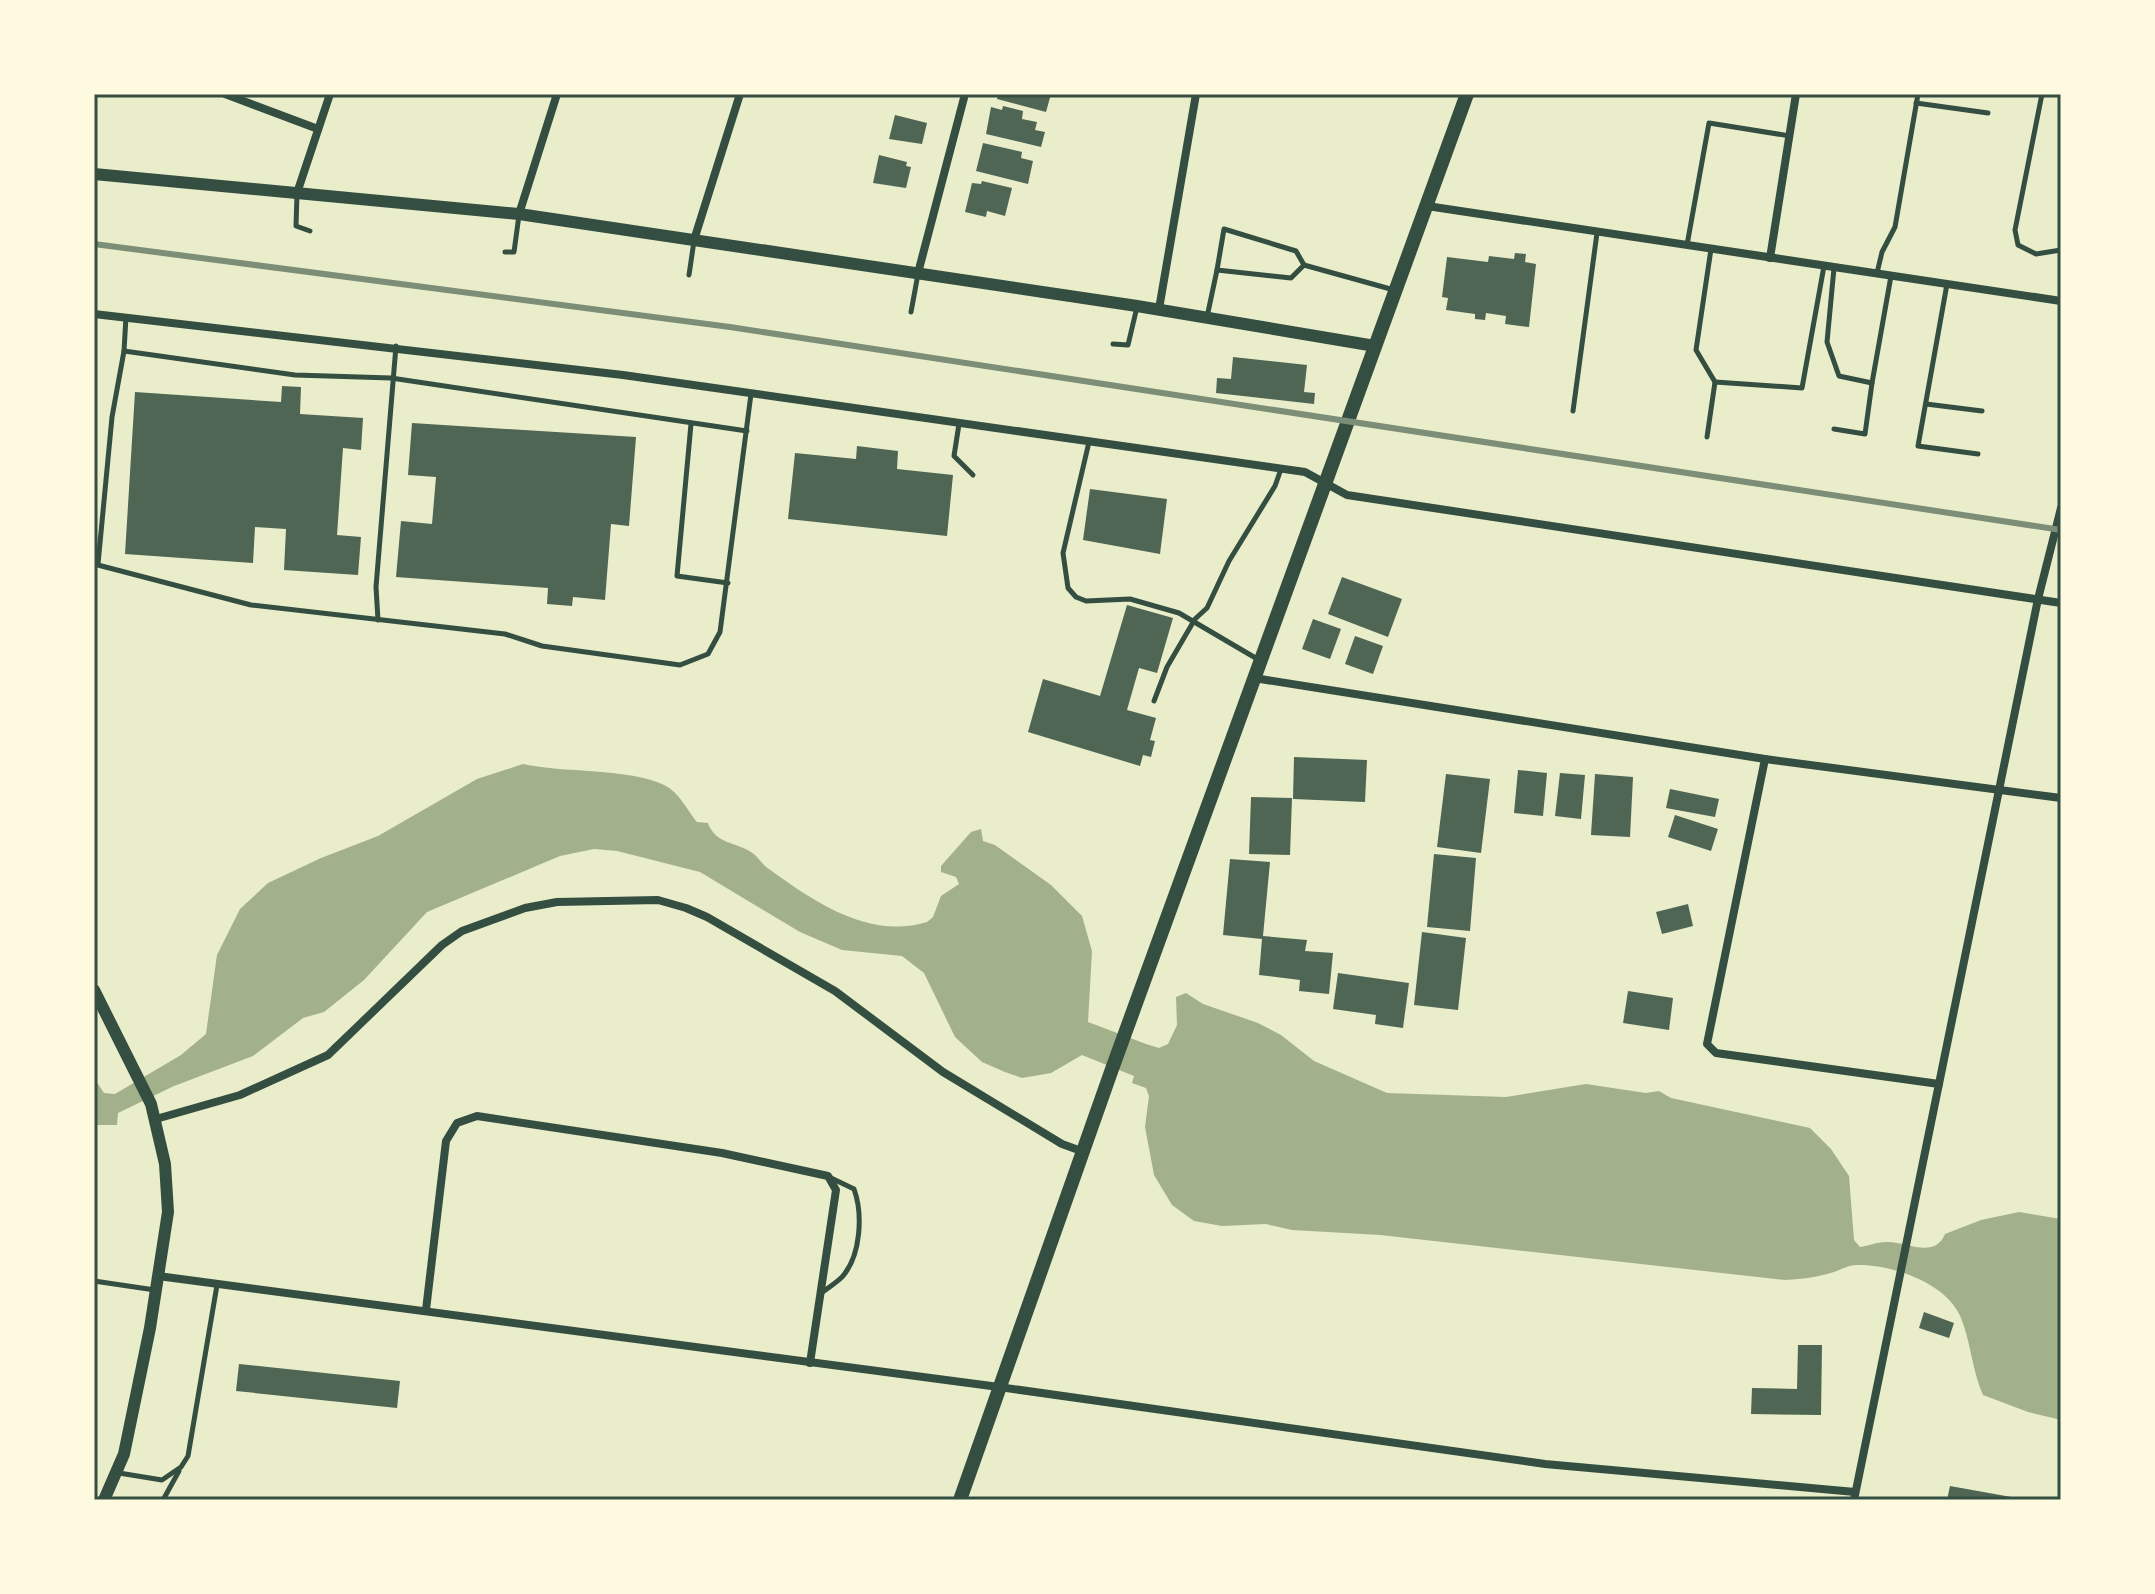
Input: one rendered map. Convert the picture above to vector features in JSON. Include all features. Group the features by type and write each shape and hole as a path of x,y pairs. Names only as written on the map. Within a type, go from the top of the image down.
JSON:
{"main road":[{"path":"960,1500 1125,1032 1467,94"}],"street":[{"path":"225,94 318,129"},
{"path":"297,193 330,94"},
{"path":"519,214 557,94"},
{"path":"694,240 740,94"},
{"path":"918,273 965,94"},
{"path":"1159,309 1196,94"},
{"path":"1770,258 1796,94"},
{"path":"94,174 519,214 1159,309 1375,346"},
{"path":"1427,206 2061,301"},
{"path":"94,314 396,346 1305,472 1347,495 2061,603"},
{"path":"158,1276 999,1387 1545,1464 1854,1496 2038,599 2061,508"},
{"path":"1254,678 1765,759 2061,798"},
{"path":"1765,759 1707,1044 1716,1053 1939,1084"},
{"path":"156,1119 240,1095 328,1055 432,953 462,931 525,908 557,902 658,900 707,917 835,991 943,1072 1062,1144 1085,1152"},
{"path":"94,990 151,1103 165,1164 168,1212 124,1454 104,1500"},
{"path":"426,1310 446,1141 457,1123 477,1116 707,1151 828,1176 836,1190 810,1363"}],"lane":[{"path":"1877,274 1882,252 1895,227 1918,94"},
{"path":"2042,94 2015,230 2018,245 2036,254 2061,250"},
{"path":"1916,103 1988,113"},
{"path":"1687,246 1709,123 1790,136"},
{"path":"297,193 296,226 310,231"},
{"path":"505,252 514,252 519,214"},
{"path":"1207,317 1224,229 1296,251 1304,265 1395,291"},
{"path":"1573,411 1597,233"},
{"path":"689,275 694,240"},
{"path":"1707,437 1715,382 1696,350 1711,249"},
{"path":"1217,270 1291,278 1304,265"},
{"path":"1715,382 1802,388 1824,266"},
{"path":"1834,268 1827,342 1839,376 1872,383"},
{"path":"911,312 918,273"},
{"path":"1834,429 1865,434 1891,276"},
{"path":"1947,284 1918,446 1978,454"},
{"path":"1113,344 1128,345 1137,306"},
{"path":"126,317 96,564 251,605 505,634 524,642 680,665 708,654 720,632 751,393"},
{"path":"378,620 376,587 396,346"},
{"path":"124,351 295,375 391,378 747,431"},
{"path":"1926,404 1982,411"},
{"path":"960,423 954,456 973,475"},
{"path":"691,424 677,576 728,583"},
{"path":"1090,441 1063,553 1068,588 1076,597 1086,601 1130,599 1195,619 1260,660"},
{"path":"1154,701 1167,667 1195,619 1207,608 1229,561 1275,486 1281,469"},
{"path":"820,1294 844,1276 858,1240 860,1205 854,1189 828,1176"},
{"path":"94,1281 156,1291"},
{"path":"163,1500 188,1456 217,1284"},
{"path":"116,1472 162,1480 181,1467"}],"shaded area":[{"path":"523,764 614,773 664,785 678,797 697,822 708,823 721,839 751,852 804,893 843,914 884,926 927,922 933,917 941,896 959,884 956,877 941,872 941,866 971,832 981,829 983,841 995,845 1051,885 1082,916 1092,951 1088,1022 1159,1048 1168,1044 1177,1025 1176,997 1186,993 1203,1004 1258,1023 1281,1035 1314,1061 1387,1093 1506,1097 1586,1084 1646,1093 1659,1091 1671,1098 1810,1128 1831,1149 1849,1176 1854,1240 1860,1247 1894,1242 1927,1248 1940,1242 1945,1234 1981,1220 2019,1212 2061,1219 2061,1420 2028,1412 1983,1395 1964,1327 1954,1306 1944,1295 1917,1278 1886,1268 1853,1265 1822,1275 1785,1280 1380,1235 1292,1230 1266,1224 1222,1226 1194,1221 1172,1205 1154,1175 1145,1127 1149,1096 1146,1088 1132,1083 1134,1076 1082,1055 1051,1073 1022,1078 982,1062 955,1037 924,973 902,956 842,950 800,932 700,872 617,851 594,849 560,856 427,912 364,980 324,1012 303,1018 253,1056 174,1086 118,1113 117,1125 94,1125 94,1078 104,1093 115,1094 181,1055 206,1034 217,955 240,909 268,883 378,836 477,779"}],"building":[{"path":"998,94 1051,94 1046,112 997,99"},
{"path":"1003,106 1023,111 1022,119 1037,122 1035,130 1045,132 1041,147 986,134 991,107 1002,110"},
{"path":"895,115 927,123 922,144 889,139"},
{"path":"983,143 1022,152 1021,158 1033,161 1028,184 976,171"},
{"path":"879,155 907,162 906,166 911,167 906,188 873,183"},
{"path":"982,181 1012,188 1005,216 987,211 986,217 965,212 972,183 981,184"},
{"path":"1515,253 1526,254 1525,262 1536,264 1529,327 1505,324 1506,316 1486,313 1485,320 1475,319 1475,314 1446,310 1448,298 1442,297 1447,257 1488,262 1489,256 1514,259"},
{"path":"1233,357 1307,365 1304,392 1315,393 1314,404 1216,393 1217,378 1231,379"},
{"path":"282,386 301,387 300,414 363,418 361,450 343,448 337,535 361,537 358,575 284,570 286,529 255,527 253,563 125,554 135,392 281,402"},
{"path":"412,423 636,437 629,526 611,524 605,600 573,597 572,606 547,604 548,588 396,577 401,521 432,524 436,477 408,475"},
{"path":"857,446 898,451 897,469 953,475 947,536 788,519 795,453 856,459"},
{"path":"1090,489 1167,499 1160,554 1083,540"},
{"path":"1342,577 1402,599 1388,637 1328,614"},
{"path":"1127,605 1173,618 1157,673 1139,668 1127,710 1156,718 1150,740 1155,741 1151,757 1143,755 1140,766 1028,732 1043,679 1100,696"},
{"path":"1313,619 1341,629 1330,659 1302,649"},
{"path":"1355,636 1383,646 1373,674 1345,664"},
{"path":"1294,757 1367,760 1365,802 1293,799"},
{"path":"1518,770 1547,773 1543,816 1514,813"},
{"path":"1560,773 1585,775 1581,819 1555,816"},
{"path":"1446,774 1490,779 1481,853 1437,847"},
{"path":"1595,774 1633,777 1630,837 1591,835"},
{"path":"1670,789 1719,799 1715,817 1666,808"},
{"path":"1251,797 1292,798 1290,855 1249,854"},
{"path":"1675,815 1718,829 1711,851 1668,837"},
{"path":"1434,854 1476,858 1470,931 1427,927"},
{"path":"1230,859 1270,862 1263,936 1307,940 1305,951 1333,953 1329,994 1299,991 1300,980 1259,975 1262,939 1223,935"},
{"path":"1688,904 1693,926 1662,934 1656,912"},
{"path":"1422,932 1466,938 1458,1010 1414,1005"},
{"path":"1338,973 1409,983 1403,1028 1375,1024 1376,1015 1333,1009"},
{"path":"1628,991 1673,998 1669,1030 1623,1023"},
{"path":"1924,1312 1954,1323 1949,1338 1919,1328"},
{"path":"1798,1345 1822,1345 1821,1415 1751,1414 1752,1388 1797,1389"},
{"path":"239,1364 400,1381 397,1408 236,1391"},
{"path":"1950,1486 2017,1498 1947,1500"}],"railway":[{"path":"94,244 730,327 2061,530"}]}
